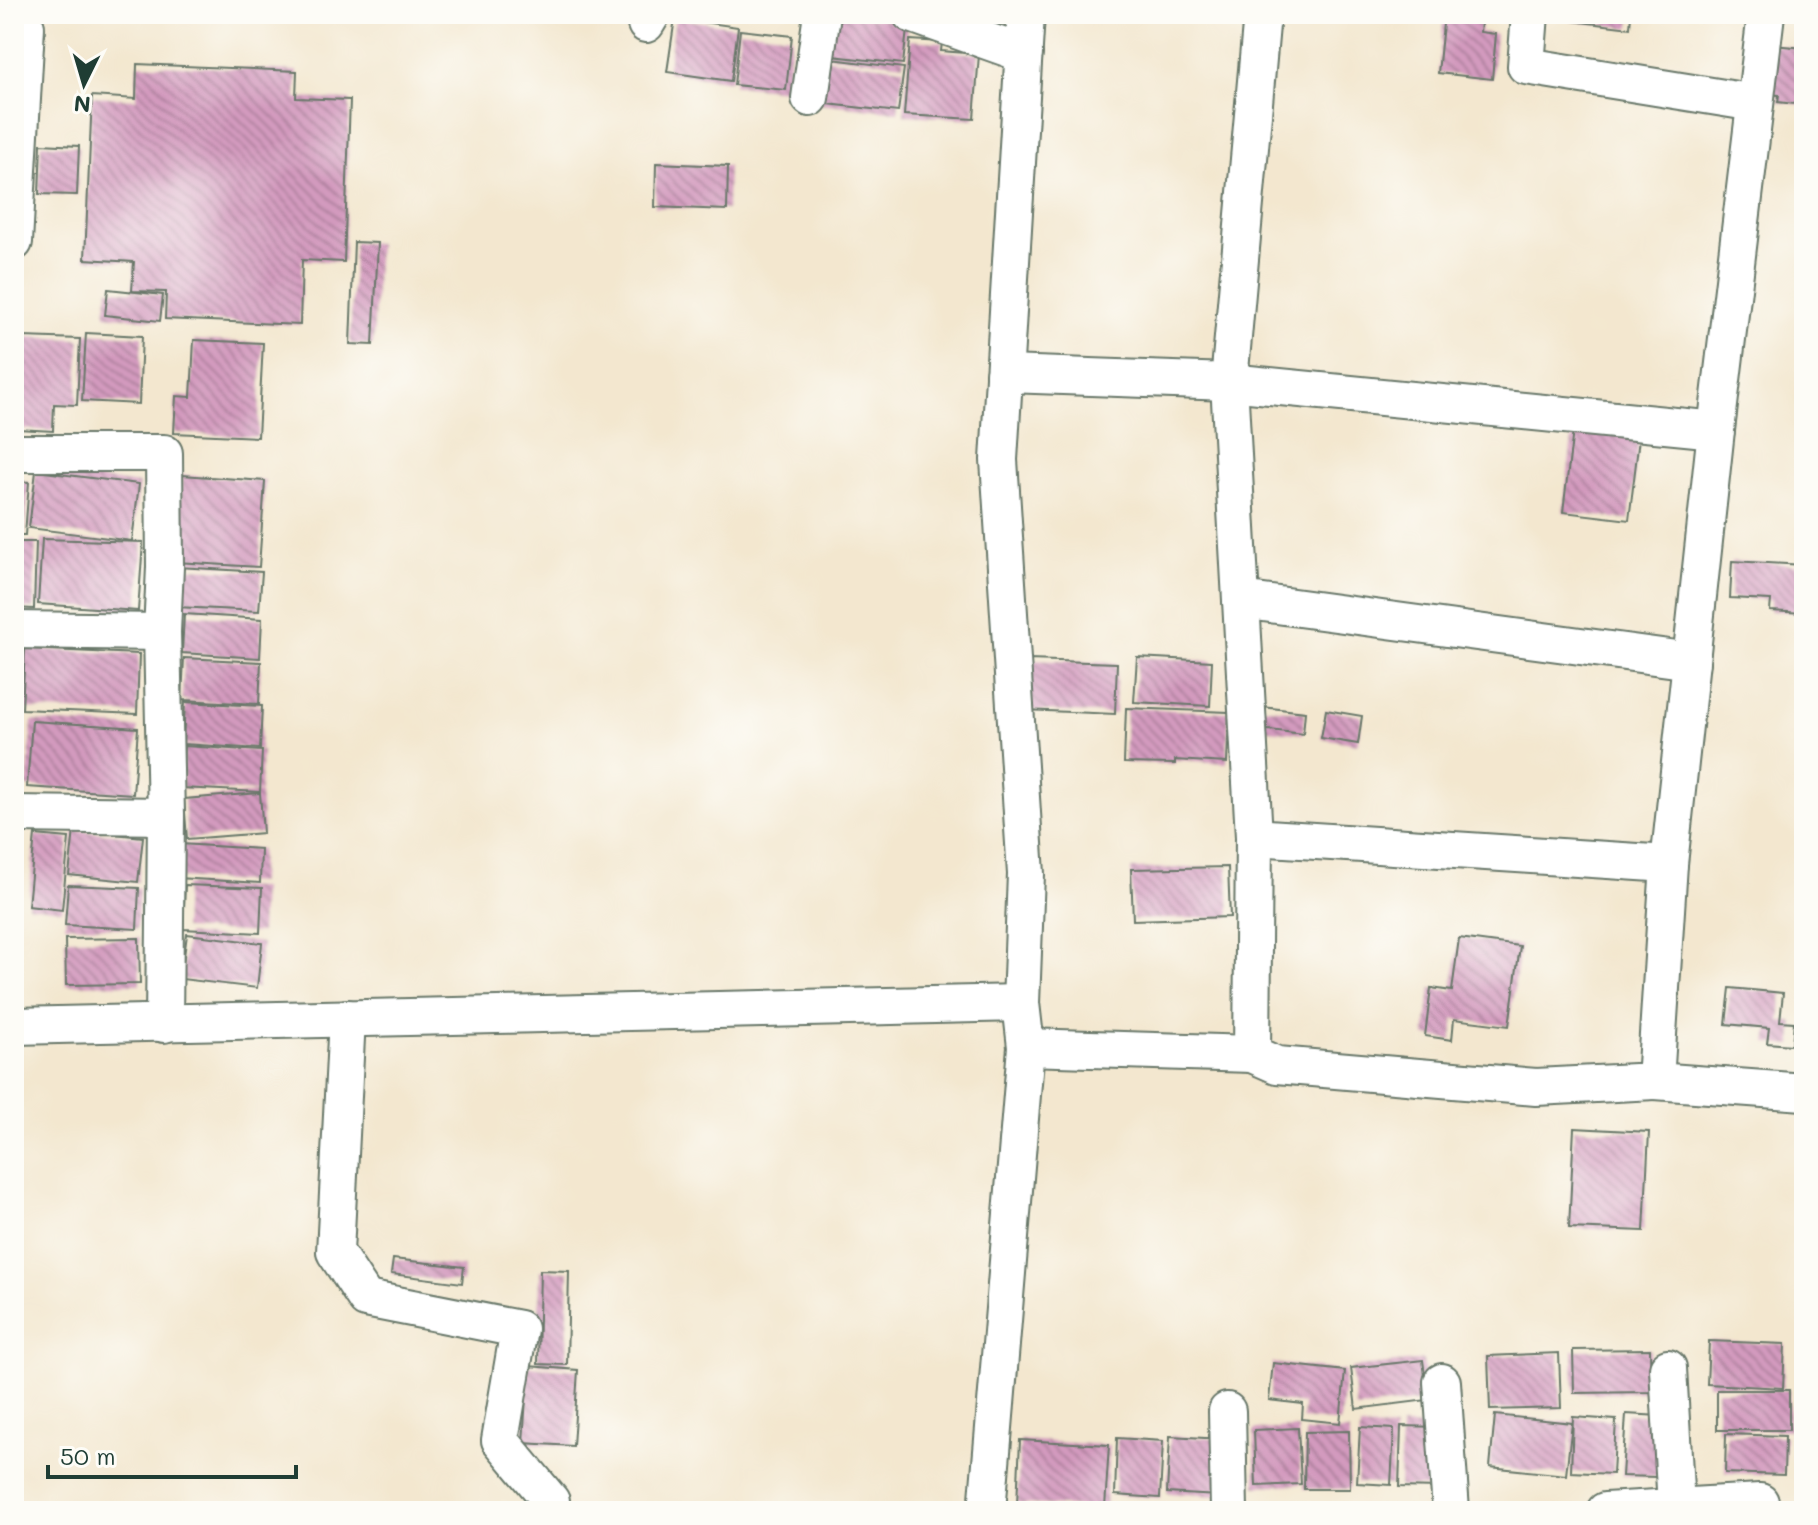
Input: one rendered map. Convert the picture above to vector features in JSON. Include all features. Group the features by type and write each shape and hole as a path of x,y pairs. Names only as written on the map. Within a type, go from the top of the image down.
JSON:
{"street":[{"path":"810,98 822,14"},
{"path":"911,14 1024,54"},
{"path":"987,1511 1026,1047 1021,1003 1026,874 999,460 1026,14"},
{"path":"1252,1054 1254,837 1229,382 1262,14"},
{"path":"1530,14 1526,66 1755,103"},
{"path":"1655,1081 1669,864 1716,430 1766,14"},
{"path":"14,26 26,27 14,242"},
{"path":"1004,374 1229,382 1716,430"},
{"path":"14,453 164,453 164,1024"},
{"path":"1241,600 1691,661"},
{"path":"14,630 162,632"},
{"path":"14,814 166,816"},
{"path":"1254,837 1669,864"},
{"path":"14,1026 1021,1003"},
{"path":"347,1018 335,1252 366,1299 519,1329 500,1440 551,1501"},
{"path":"1026,1047 1252,1054 1277,1065 1536,1087 1655,1081 1804,1092"},
{"path":"1668,1368 1676,1507"},
{"path":"1442,1382 1451,1511"},
{"path":"1227,1411 1229,1511"},
{"path":"1605,1511 1760,1502"}],"building":[{"path":"829,14 908,21 903,64 824,55"},
{"path":"1444,14 1482,14 1480,32 1496,34 1492,79 1438,73"},
{"path":"1539,14 1631,14 1630,28 1539,17"},
{"path":"675,18 738,27 731,81 667,72"},
{"path":"740,30 792,36 786,90 734,85"},
{"path":"910,40 942,42 941,51 979,54 974,119 904,115"},
{"path":"1773,45 1804,48 1804,105 1778,102 1779,95 1767,94"},
{"path":"824,58 904,68 898,112 819,103"},
{"path":"137,64 297,71 296,98 350,100 344,262 302,260 300,325 165,319 166,292 132,291 134,262 85,259 92,96 136,99"},
{"path":"41,144 79,146 77,195 39,194"},
{"path":"656,163 728,166 727,210 655,207"},
{"path":"354,242 378,243 373,345 350,344"},
{"path":"108,289 163,295 160,321 105,315"},
{"path":"86,333 142,336 139,404 82,401"},
{"path":"23,337 80,339 77,405 54,404 53,431 18,429"},
{"path":"194,340 263,343 258,437 174,433 176,396 191,397"},
{"path":"1574,422 1640,430 1629,520 1563,512"},
{"path":"36,471 139,484 132,541 29,528"},
{"path":"182,475 265,481 259,567 176,562"},
{"path":"14,481 29,482 25,535 14,535"},
{"path":"42,539 143,542 138,611 38,604"},
{"path":"14,542 36,542 34,609 14,608"},
{"path":"1732,561 1804,565 1804,613 1770,611 1771,600 1730,598"},
{"path":"178,567 262,572 259,611 176,607"},
{"path":"184,614 262,619 260,658 182,653"},
{"path":"25,649 139,654 137,714 22,709"},
{"path":"1137,657 1212,661 1210,706 1134,702"},
{"path":"184,658 261,662 259,704 182,700"},
{"path":"1028,660 1117,663 1115,714 1025,710"},
{"path":"185,702 262,706 260,749 183,744"},
{"path":"1262,707 1305,712 1303,734 1260,729"},
{"path":"1126,708 1229,712 1227,763 1175,760 1175,764 1124,763"},
{"path":"1326,710 1362,716 1358,744 1321,738"},
{"path":"32,721 138,728 133,794 27,787"},
{"path":"184,746 262,751 260,792 182,788"},
{"path":"260,793 263,833 187,839 184,799"},
{"path":"74,830 143,837 138,882 69,875"},
{"path":"35,835 69,838 62,910 28,906"},
{"path":"180,844 261,849 260,883 178,878"},
{"path":"1228,867 1230,917 1133,920 1131,869"},
{"path":"68,885 139,888 137,929 65,925"},
{"path":"185,885 262,888 260,933 183,929"},
{"path":"187,934 262,943 257,988 181,979"},
{"path":"139,938 140,984 66,985 65,939"},
{"path":"1459,938 1520,946 1509,1026 1454,1019 1452,1040 1425,1036 1431,988 1452,991"},
{"path":"1730,988 1783,993 1780,1021 1794,1022 1792,1045 1767,1043 1769,1028 1726,1024"},
{"path":"1574,1128 1649,1132 1644,1231 1569,1228"},
{"path":"393,1259 464,1267 462,1283 391,1274"},
{"path":"540,1270 569,1271 567,1365 538,1364"},
{"path":"1709,1341 1785,1344 1783,1388 1707,1384"},
{"path":"1650,1349 1651,1392 1574,1393 1573,1350"},
{"path":"1559,1353 1561,1408 1490,1410 1488,1356"},
{"path":"1423,1360 1428,1400 1356,1409 1351,1368"},
{"path":"1273,1363 1345,1371 1340,1423 1302,1419 1303,1404 1269,1400"},
{"path":"528,1366 578,1370 573,1446 523,1443"},
{"path":"1717,1390 1789,1390 1789,1430 1717,1430"},
{"path":"1626,1414 1660,1416 1657,1477 1622,1476"},
{"path":"1495,1415 1572,1423 1566,1475 1490,1467"},
{"path":"1573,1417 1616,1420 1613,1474 1571,1472"},
{"path":"1401,1426 1440,1427 1439,1488 1399,1487"},
{"path":"1360,1427 1394,1429 1391,1485 1357,1483"},
{"path":"1298,1428 1301,1484 1256,1486 1254,1430"},
{"path":"1349,1431 1350,1489 1304,1489 1305,1432"},
{"path":"1726,1434 1785,1436 1784,1475 1725,1473"},
{"path":"1170,1436 1222,1439 1218,1496 1167,1493"},
{"path":"1117,1438 1163,1441 1160,1498 1115,1495"},
{"path":"1020,1440 1109,1445 1105,1508 1017,1504"}]}
